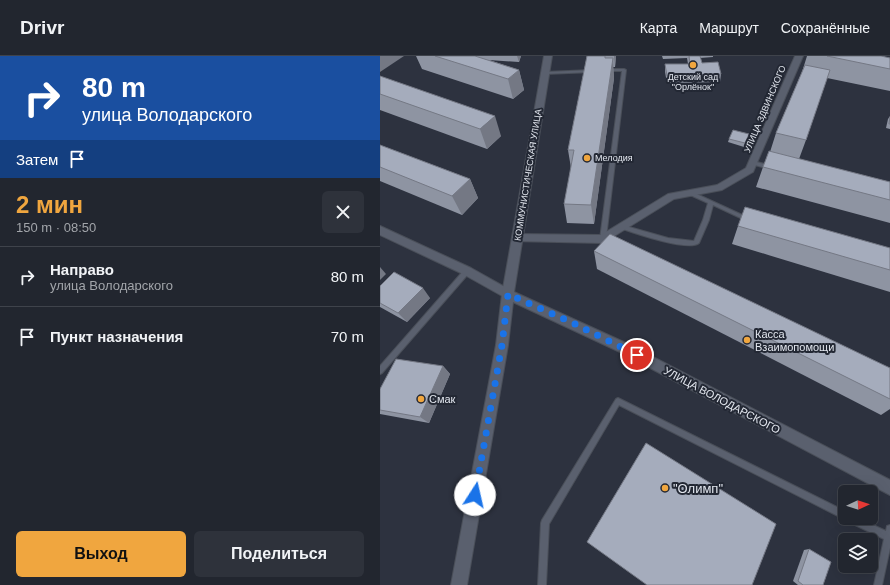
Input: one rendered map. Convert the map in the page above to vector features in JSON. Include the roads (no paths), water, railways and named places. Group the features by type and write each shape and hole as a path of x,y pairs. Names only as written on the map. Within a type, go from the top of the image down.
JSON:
{"main road":[{"name":"КОММУНИСТИЧЕСКАЯ УЛИЦА","path":"459,585 502,345 508,294 548,56"},
{"name":"УЛИЦА ЗДВИНСКОГО","path":"752,166 801,58"},
{"path":"518,238 606,241 622,227 671,196 719,188 752,166"},
{"name":"УЛИЦА ВОЛОДАРСКОГО","path":"380,230 467,271 508,294 624,348 890,488"}],"lane":[{"path":"589,70 591,63"},
{"path":"545,73 596,70"},
{"path":"603,70 624,70 606,241"},
{"path":"752,166 776,168"},
{"path":"690,193 752,221"},
{"path":"622,227 665,240 696,243 706,220 711,203"},
{"path":"380,371 467,271"},
{"path":"542,585 545,523 618,401 838,511"},
{"path":"864,525 889,537"},
{"path":"878,585 890,529"}],"place":[{"name":"Детский сад \"Орлёнок\"","path":"693,65"},
{"name":"Мелодия","path":"587,158"},
{"name":"Касса Взаимопомощи","path":"747,340"},
{"name":"Смак","path":"421,399"},
{"name":"\"Олимп\"","path":"665,488"}]}
